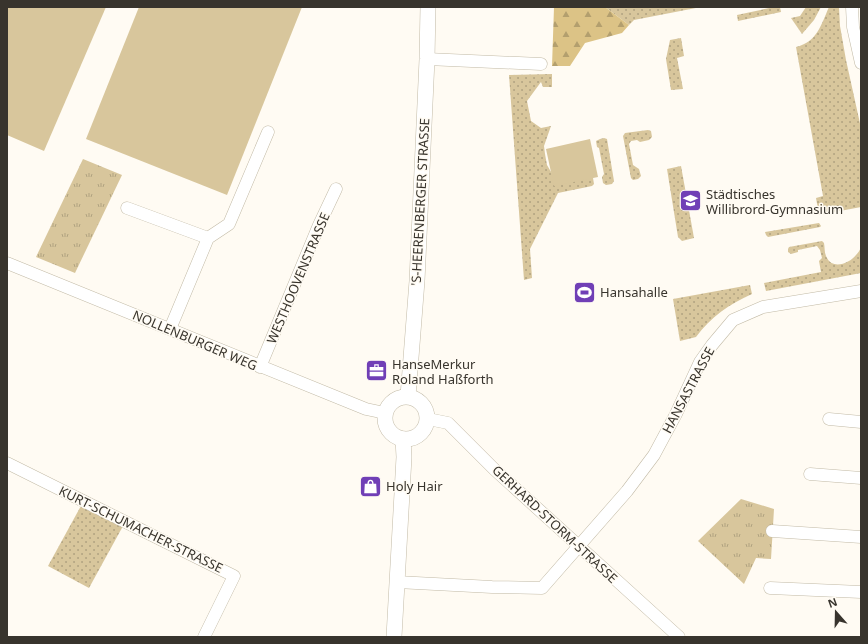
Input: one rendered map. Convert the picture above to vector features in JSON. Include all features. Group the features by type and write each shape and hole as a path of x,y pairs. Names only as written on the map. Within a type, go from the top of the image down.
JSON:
{"street":[{"name":"'S-HEERENBERGER STRASSE","path":"408,396 417,281 428,7"},
{"path":"852,7 853,27 861,63"},
{"path":"427,59 541,64"},
{"path":"170,329 208,238 230,224 268,132"},
{"name":"WESTHOOVENSTRASSE","path":"260,367 319,225 336,189"},
{"path":"127,208 208,238"},
{"name":"NOLLENBURGER WEG","path":"7,263 260,367 366,409 385,413"},
{"name":"HANSASTRASSE","path":"579,546 627,491 654,455 676,414 700,362 733,320 763,307 861,291"},
{"path":"408,396 417,399 424,405 427,411 428,419 425,428 419,435 412,438 403,439 391,433 385,423 385,413 388,405 394,400 400,397 408,396"},
{"name":"GERHARD-STORM-STRASSE","path":"428,419 448,423 494,469 679,637"},
{"path":"829,419 861,422"},
{"path":"394,637 404,457 403,439"},
{"name":"KURT-SCHUMACHER-STRASSE","path":"7,463 234,576 204,637"},
{"path":"810,474 861,478"},
{"path":"772,531 861,537"},
{"path":"398,582 542,588 579,546"},
{"path":"770,588 861,592"}],"green space":[{"path":"7,7 106,7 44,151 7,135"},
{"path":"139,7 302,7 227,195 86,139"},
{"path":"554,7 605,7 629,25 622,33 585,43 570,66 552,66"},
{"path":"605,7 701,7 634,20 629,25"},
{"path":"780,7 781,12 738,21 737,15"},
{"path":"806,7 821,7 814,20 802,34 791,18 800,16"},
{"path":"829,7 839,7 840,26 846,60 861,128 861,207 819,215 816,198 823,196 796,47 803,45 814,37 821,26"},
{"path":"681,38 684,56 677,58 683,89 671,90 666,59 670,40"},
{"path":"552,74 552,87 543,87 541,82 527,101 531,121 541,128 551,126 544,146 547,165 554,177 591,176 594,184 592,186 558,193 530,249 532,278 524,280 509,75"},
{"path":"648,130 651,131 652,137 649,140 640,142 637,140 631,141 629,144 633,165 639,169 641,176 638,179 633,180 631,178 623,136 625,133"},
{"path":"604,138 607,139 614,181 612,184 606,185 603,183 602,177 604,174 599,148 597,147 596,141"},
{"path":"590,139 598,177 554,186 546,149"},
{"path":"83,159 122,175 75,273 36,257"},
{"path":"681,166 694,238 682,241 678,237 667,169"},
{"path":"819,223 821,226 820,227 768,237 765,232"},
{"path":"822,241 824,243 827,258 833,264 842,264 850,261 861,247 861,273 766,291 764,283 821,272 819,261 822,258 820,250 817,246 798,250 798,252 791,254 788,252 788,249 789,247"},
{"path":"750,285 752,294 736,302 714,317 696,337 680,341 673,299"},
{"path":"741,499 774,509 771,559 756,558 744,584 698,541"},
{"path":"82,504 123,526 89,588 48,566"}],"place":[{"name":"Städtisches Willibrord-Gymnasium","path":"690,201"},
{"name":"Hansahalle","path":"584,292"},
{"name":"HanseMerkur Roland Haßforth","path":"376,371"},
{"name":"Holy Hair","path":"370,486"}]}
